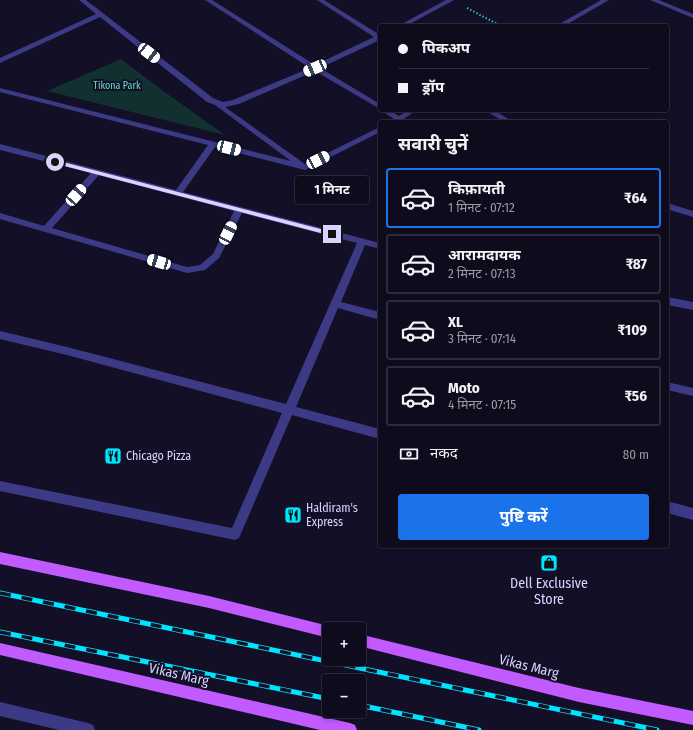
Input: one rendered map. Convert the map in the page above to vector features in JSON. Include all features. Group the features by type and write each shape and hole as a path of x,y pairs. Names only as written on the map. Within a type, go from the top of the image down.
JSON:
{"main road":[{"path":"0,558 209,602 322,630"},
{"name":"Vikas Marg","path":"366,642 579,695 693,718"},
{"name":"Vikas Marg","path":"0,649 350,730"}],"street":[{"path":"82,0 218,104 305,167"},
{"path":"208,0 378,106"},
{"path":"320,0 378,36"},
{"path":"405,24 451,0"},
{"path":"562,24 604,0"},
{"path":"654,0 693,16"},
{"path":"0,61 100,15"},
{"path":"218,104 232,104 315,68 378,38"},
{"path":"0,90 90,111 305,167 378,130"},
{"path":"386,112 395,120"},
{"path":"398,120 410,112"},
{"path":"492,112 506,120"},
{"path":"177,194 213,144"},
{"path":"0,147 378,246"},
{"path":"46,229 96,172"},
{"path":"669,207 693,214"},
{"path":"0,216 187,270 202,268 216,256 239,210"},
{"path":"0,486 235,534 362,242"},
{"path":"669,301 693,306"},
{"path":"335,304 378,315"},
{"path":"0,335 74,353 378,433"},
{"path":"669,386 693,392"},
{"path":"669,508 693,514"},
{"path":"0,709 88,730"}],"path":[{"path":"466,7 497,24"}],"green space":[{"name":"Tikona Park","path":"121,59 162,90 225,135 47,91"}],"railway":[{"path":"0,593 657,730"},
{"path":"0,632 322,698"},
{"path":"366,706 479,730"}],"place":[{"name":"Chicago Pizza","path":"113,456"},
{"name":"Haldiram's Express","path":"293,515"},
{"name":"Dell Exclusive Store","path":"549,563"}],"route":[{"path":"55,162 332,234"}]}
